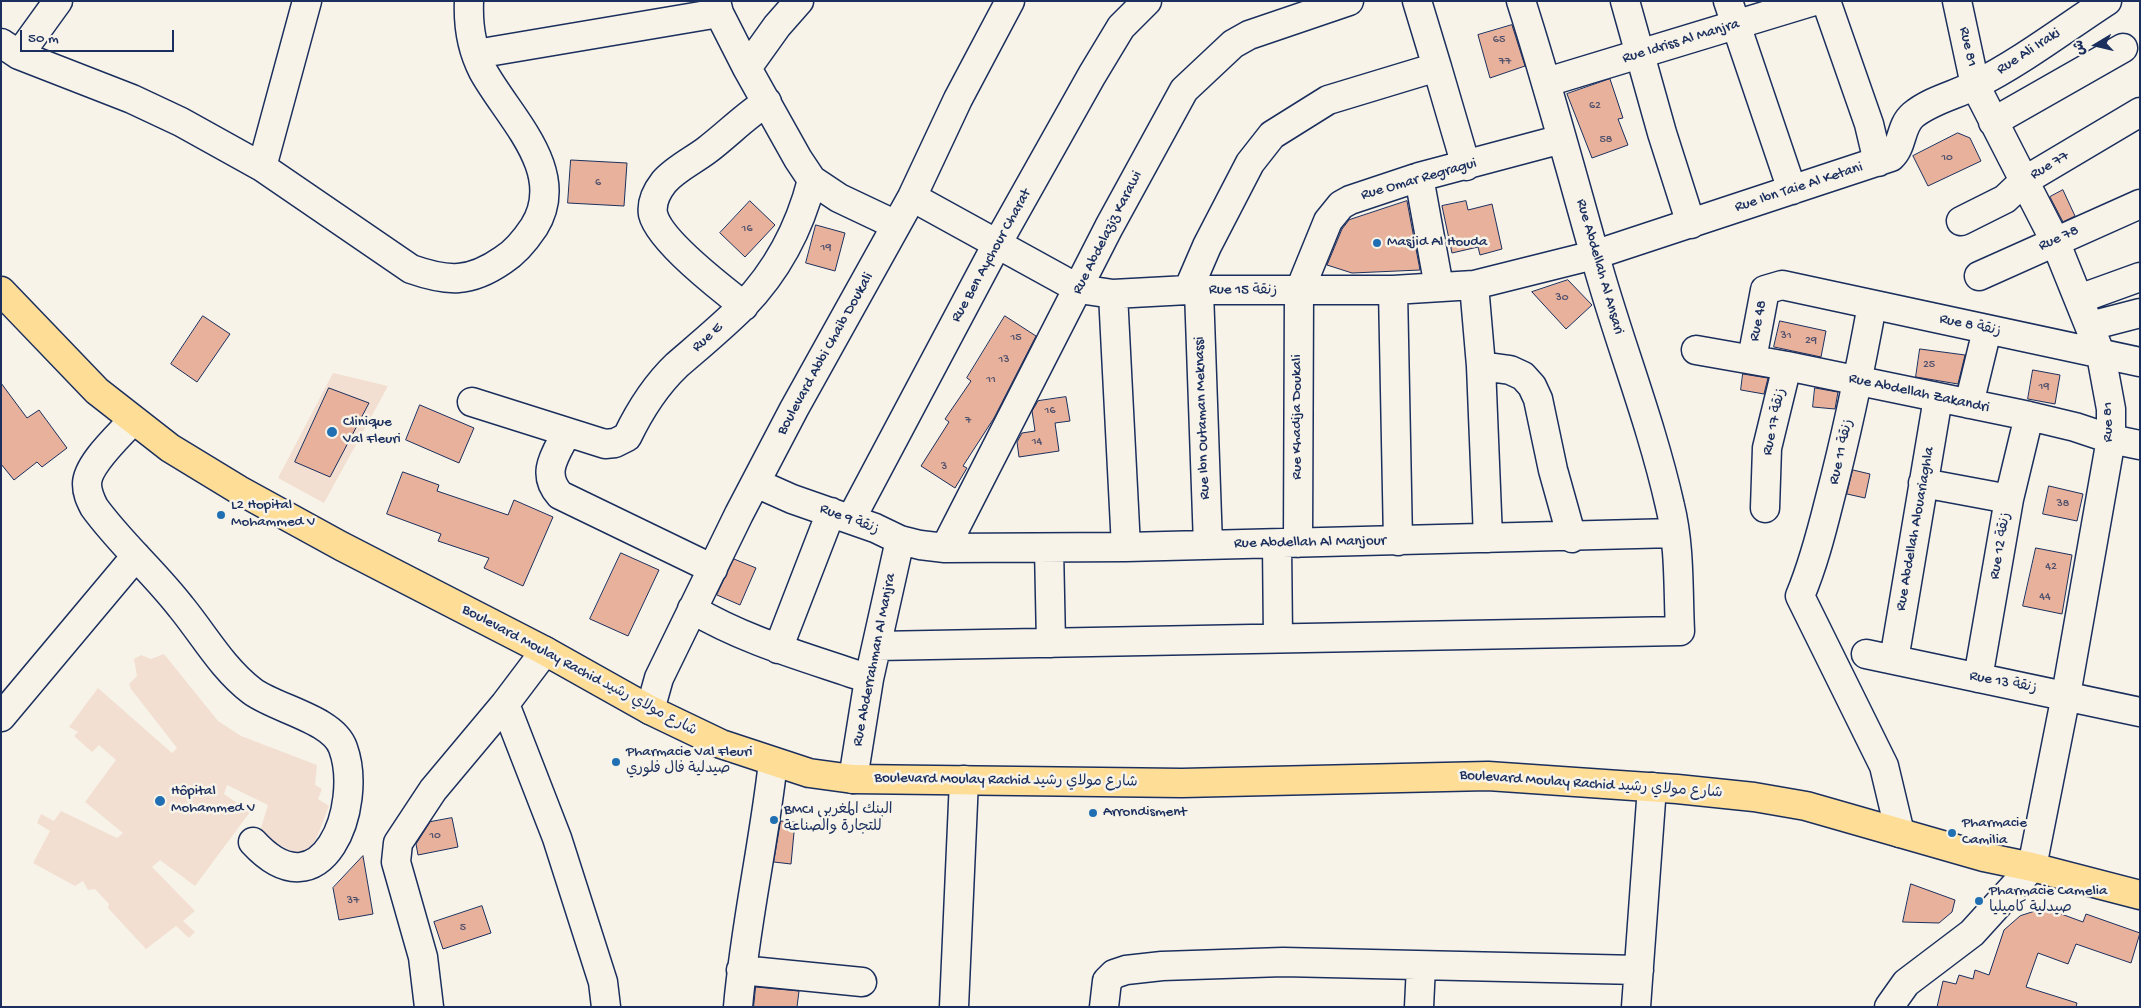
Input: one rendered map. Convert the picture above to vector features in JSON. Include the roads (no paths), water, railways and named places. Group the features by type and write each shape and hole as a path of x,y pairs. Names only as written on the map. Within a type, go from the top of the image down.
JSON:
{"main road":[{"name":"Boulevard Moulay Rachid شارع مولاي رشيد","path":"1,291 96,391 170,448 271,508 546,651 650,710 721,744 809,773 853,779 1182,783 1488,776 1652,787 1754,797 1806,806 1984,857 2032,867 2140,895"}],"street":[{"path":"58,1 10,49 148,106 181,122 262,167 411,269 434,277 462,280 487,271 510,255 528,235 541,215 544,199 542,176 534,149 484,72 476,54 471,30 469,1"},
{"path":"262,167 307,1"},
{"path":"747,68 799,1"},
{"name":"Boulevard Abbi Chaib Doukali","path":"650,710 659,678 692,609 794,409 912,197 958,99 1010,1"},
{"name":"Rue Ben Aychour Charat","path":"778,649 841,515 1113,38 1147,1"},
{"name":"Rue Abdelaziz Karawi","path":"945,548 1109,227 1184,90 1228,49 1249,35 1350,1"},
{"path":"1418,1 1466,166"},
{"name":"Rue Abdellah Al Ansari","path":"1278,638 1680,631 1675,533 1652,435 1594,255 1547,82 1520,1"},
{"path":"1625,1 1662,133 1691,224"},
{"name":"Rue Idriss Al Manjra","path":"1547,82 1641,55 1732,13 1814,1"},
{"path":"1826,1 1869,124 1878,162"},
{"name":"Rue 81","path":"1956,1 1975,85 2055,241 2090,326 2100,356 2111,409 2111,439 2066,695 2032,867"},
{"name":"Rue Ali Iraki","path":"1975,85 2107,1"},
{"path":"476,54 718,7 747,68 798,160 812,180 839,198 896,225"},
{"path":"1732,13 1792,190"},
{"path":"1993,122 2123,48"},
{"path":"1194,290 1207,246 1250,163 1272,135 1328,100 1437,67"},
{"name":"Rue Ibn Taie Al Ketani","path":"1594,255 1878,162 1894,154 1903,128 1913,115 1927,106 1975,85"},
{"path":"744,306 714,283 670,239 656,221 653,207 656,195 668,179 709,149 743,117 767,102"},
{"name":"Rue 77","path":"1962,221 2005,198 2024,181 2140,112"},
{"name":"Rue Omar Regragui","path":"1299,292 1328,221 1341,205 1350,200 1419,177 1562,139"},
{"path":"1419,177 1438,287"},
{"name":"Rue E","path":"472,402 605,444 622,441 627,437 650,396 676,366 744,306 768,276 792,237 806,203 812,180"},
{"name":"Rue 15 زنقة","path":"912,197 1079,289 1113,294 1194,290 1299,292 1393,290 1474,285 1594,255"},
{"name":"Rue 78","path":"1979,276 2140,204"},
{"path":"2079,299 2140,277"},
{"path":"1474,285 1482,366 1488,538"},
{"name":"Rue 48","path":"1752,359 1765,290 1782,285 1800,288"},
{"name":"Rue 8 زنقة","path":"1800,288 2100,356 2140,362"},
{"name":"Rue Ibn Outaman Meknassi","path":"1194,290 1208,545"},
{"path":"1393,290 1398,541"},
{"name":"Rue Khadija Doukali","path":"1278,638 1288,543 1299,292"},
{"path":"1113,294 1126,547"},
{"name":"Rue 11 زنقة","path":"1872,305 1858,381 1819,543 1800,596 1884,766 1900,833"},
{"path":"2090,326 2140,313"},
{"path":"1969,404 1987,330"},
{"name":"Rue Abdellah Zakandri","path":"1696,350 1788,366 2030,416 2075,427 2111,439 2140,445"},
{"path":"1482,366 1510,370 1523,376 1532,386 1538,399 1553,470 1572,538"},
{"name":"Rue 17 زنقة","path":"1765,508 1766,448 1788,366"},
{"name":"Rue Abdellah Alouariaghla","path":"1894,660 1938,398"},
{"name":"Rue 12 زنقة","path":"1978,678 2009,499 2030,416"},
{"path":"133,420 102,454 87,482 88,495 94,507 181,606 225,666 251,690 269,702 331,732 343,747 347,779 346,803 335,840 326,855 314,864 300,868 289,867 267,857 253,842"},
{"path":"567,432 550,464 549,472 550,481 560,495 713,569"},
{"name":"Rue 9 زنقة","path":"756,483 792,499 841,515 900,540 945,548"},
{"path":"1923,483 2009,499"},
{"name":"Rue Abdellah Al Manjour","path":"945,548 1126,547 1488,538 1572,538 1675,533"},
{"name":"Rue Abderrahman Al Manjra","path":"853,779 870,679 900,540"},
{"path":"1049,548 1051,643"},
{"path":"1,717 136,556"},
{"path":"692,609 727,628 778,649 870,679"},
{"path":"877,646 1278,638"},
{"path":"428,1007 423,957 396,862 398,844 433,790 505,704 546,651"},
{"name":"Rue 13 زنقة","path":"1866,654 2139,710"},
{"path":"505,704 557,838 603,982 606,1007"},
{"path":"738,1007 741,970 767,822 773,762"},
{"path":"954,1007 964,780"},
{"path":"1636,1007 1652,787"},
{"path":"1889,1007 1906,983 1972,933 2032,867"},
{"path":"1104,1007 1107,981 1114,974 1126,970 1162,966 1283,962 1640,970"},
{"path":"1419,1007 1421,966"},
{"path":"741,970 862,982"}],"place":[{"name":"Masjid Al Houda","path":"1377,243"},
{"name":"Clinique Val Fleuri","path":"332,432"},
{"name":"L2 Hopital Mohammed V","path":"221,515"},
{"name":"Pharmacie Val Fleuri صيدلية فال فلوري","path":"616,762"},
{"name":"Hôpital Mohammed V","path":"160,801"},
{"name":"Arrondisment","path":"1093,813"},
{"name":"BMCI البنك المغربي للتجارة والصناعة","path":"774,820"},
{"name":"Pharmacie Camilia","path":"1952,833"},
{"name":"Pharmacie Camelia صيدلية كاميليا","path":"1979,901"}]}
